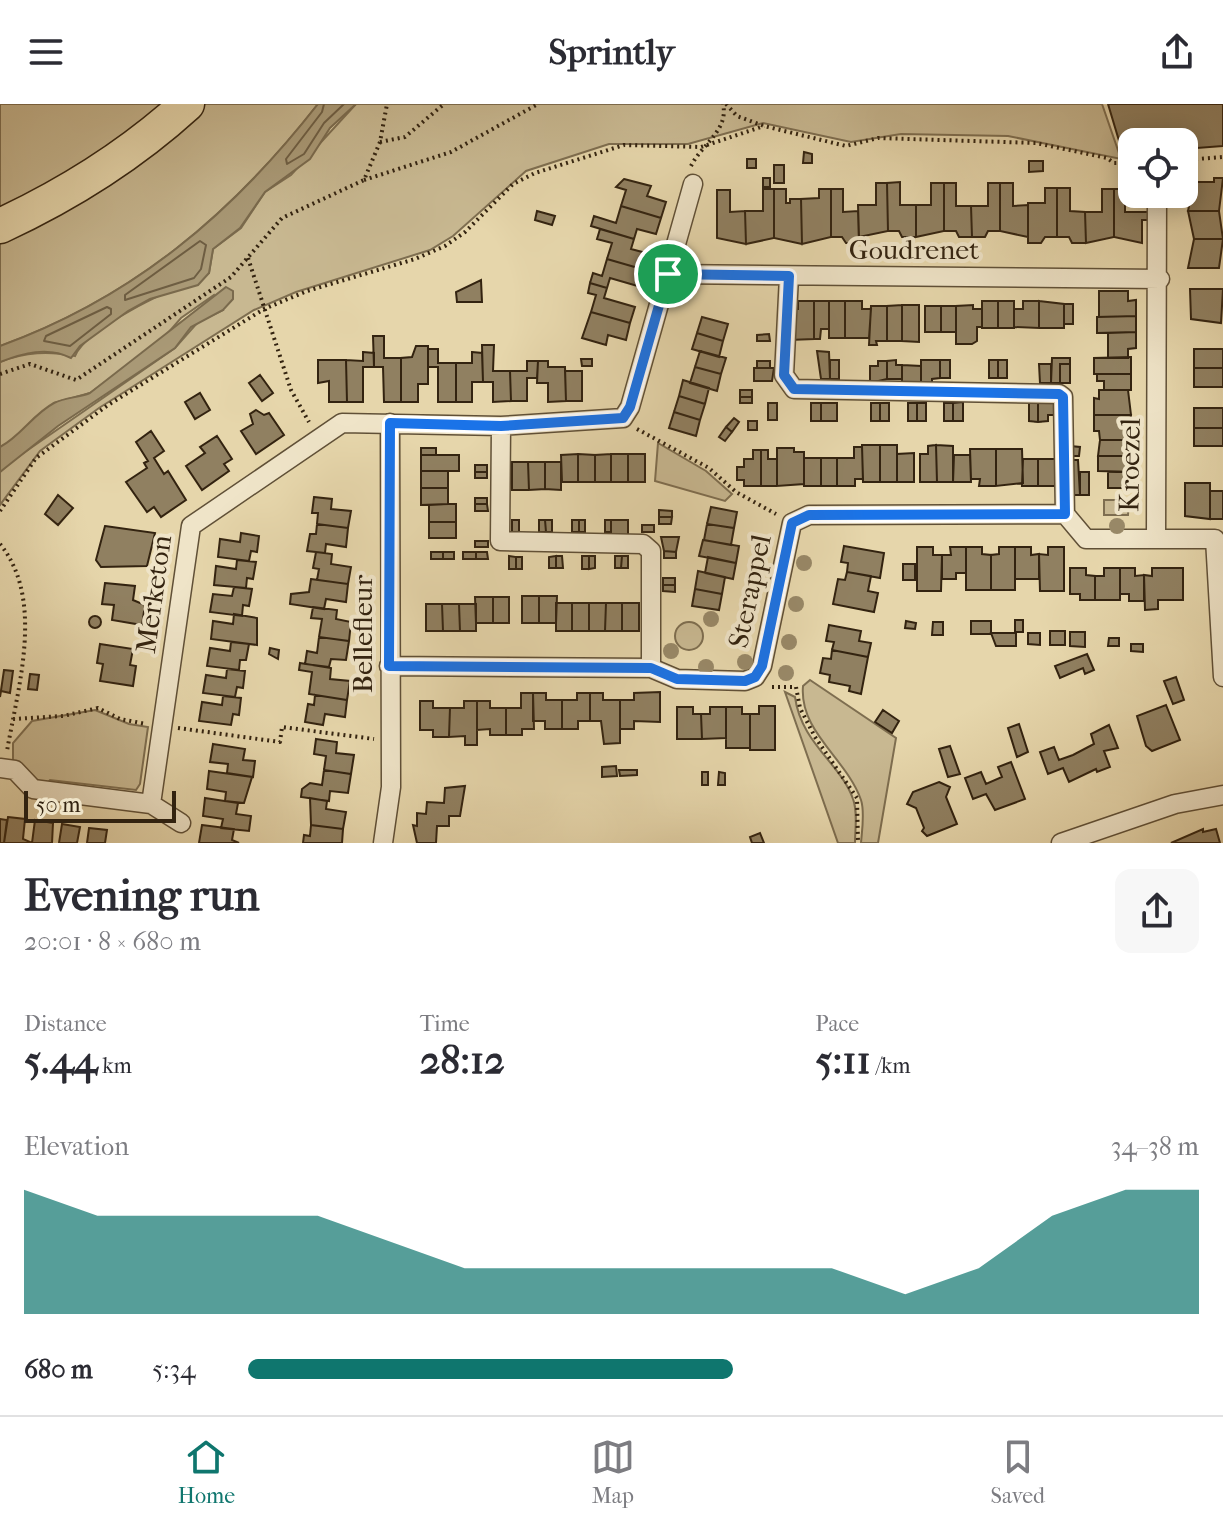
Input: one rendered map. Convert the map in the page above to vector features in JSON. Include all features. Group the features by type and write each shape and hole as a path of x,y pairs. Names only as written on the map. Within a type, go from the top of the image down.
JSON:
{"highway":[{"path":"0,226 40,207 121,160 187,104"}],"street":[{"path":"390,423 501,426 623,418 630,407 693,184"},
{"name":"Kroezel","path":"1157,208 1160,279 1156,539 1215,539 1223,677"},
{"name":"Goudrenet","path":"668,274 1160,279"},
{"path":"789,276 784,375 794,389 1059,394 1063,397 1065,514 1086,539 1156,539"},
{"name":"Merketon","path":"151,804 191,526 342,423 390,423"},
{"name":"Bellefleur","path":"383,843 391,787 390,423"},
{"path":"501,426 500,541 643,544 651,551 651,668"},
{"name":"Sterappel","path":"389,666 651,668 677,679 745,681 755,677 762,666 792,523 809,515 1065,514"},
{"path":"2,768 15,770 33,789 151,804 181,823"},
{"path":"1061,843 1175,804 1223,795"}],"path":[{"path":"364,180 380,142 387,104"},
{"path":"380,142 405,137 444,104"},
{"path":"0,374 30,364 76,380 231,277 282,218 364,180 451,152 538,104"},
{"path":"725,104 737,116 764,126 846,146 889,138 1036,143 1118,163"},
{"path":"701,147 717,133 725,118 725,104"},
{"path":"0,511 36,458 108,405 264,309 445,246 513,184 535,173 624,145 701,147 764,126"},
{"path":"1198,159 1223,157"},
{"path":"248,258 291,390 319,437"},
{"path":"623,418 709,468 736,492 792,523"},
{"path":"0,544 13,561 24,608 24,636 13,719 2,768"},
{"path":"755,677 772,687 796,687 800,708 815,737 857,798 858,843"},
{"path":"13,719 63,716 98,708 120,719 280,742 282,727 391,741"}],"shaded area":[{"path":"0,104 180,104 0,219"},
{"path":"195,104 318,104 251,181 177,248 94,303 0,346 0,234"},
{"path":"356,104 1102,104 1118,150 1118,158 1008,136 901,134 851,142 763,123 688,144 609,144 526,171 453,236 430,250 296,292 254,310 99,408 40,451 0,505 0,472 12,461 175,348 198,322 223,310 214,295 181,318 161,341 90,393 54,403 14,440 0,447 0,362 37,353 75,356 83,344 115,320 209,273 213,249 241,228 265,192 291,175"},
{"path":"658,443 706,471 732,494 725,501 655,481"},
{"path":"1104,500 1129,500 1128,515 1104,515"},
{"path":"689,622 699,626 703,636 699,646 689,650 679,646 675,636 679,626"},
{"path":"810,680 896,738 878,843 861,843 861,800 808,717 803,686"},
{"path":"785,692 795,697 805,727 847,786 855,809 855,843 838,843"},
{"path":"95,710 129,724 148,727 140,784 136,790 50,780 46,785 13,763 13,743 32,721"}],"water":[{"path":"318,104 356,104 330,128 310,159 265,192 240,228 213,249 209,273 198,285 150,299 128,311 80,346 71,358 53,352 36,352 0,362 0,346 94,303 177,248 251,181"},
{"path":"226,287 233,291 233,299 223,310 191,327 175,348 58,426 0,472 0,447 40,413 58,401 90,393"}],"building":[{"path":"1108,104 1223,104 1223,146 1198,148 1198,128 1118,128 1118,137"},
{"path":"804,152 812,154 812,163 803,163"},
{"path":"747,159 756,159 756,168 747,168"},
{"path":"1029,161 1043,161 1043,171 1029,172"},
{"path":"774,165 784,165 784,183 774,183"},
{"path":"763,178 770,178 770,187 763,187"},
{"path":"1214,178 1223,178 1219,211 1188,211 1189,208 1198,208 1198,182 1214,182"},
{"path":"624,179 651,186 647,196 666,202 661,218 621,206 626,190 616,187"},
{"path":"900,182 900,205 916,205 916,237 902,237 899,231 888,231 887,183"},
{"path":"876,183 887,183 888,231 859,237 858,205 876,205"},
{"path":"931,183 944,183 944,231 916,237 916,205 931,205"},
{"path":"944,183 956,183 956,206 971,206 972,237 959,237 956,231 944,231"},
{"path":"988,183 1000,183 1000,231 988,231 985,237 972,237 971,206 988,206"},
{"path":"1000,183 1013,183 1013,206 1028,205 1028,237 1000,231"},
{"path":"1045,188 1057,188 1057,237 1045,237 1041,243 1028,243 1028,203 1045,203"},
{"path":"1057,188 1070,188 1070,211 1085,212 1086,243 1072,243 1069,237 1057,237"},
{"path":"763,189 774,189 774,238 746,244 745,211 763,211"},
{"path":"774,189 786,189 786,203 790,203 790,199 801,199 802,244 774,238"},
{"path":"819,189 831,189 831,237 802,244 801,199 819,198"},
{"path":"831,189 843,189 843,212 858,211 859,243 846,243 842,237 831,237"},
{"path":"1102,189 1114,189 1114,237 1086,243 1085,212 1102,212"},
{"path":"1114,189 1118,189 1118,208 1125,208 1125,212 1151,212 1151,220 1142,220 1142,243 1114,237"},
{"path":"717,190 730,190 730,212 745,211 746,244 717,238"},
{"path":"621,206 661,218 656,234 637,229 634,239 591,226 594,216 616,223"},
{"path":"537,211 555,216 552,225 535,220"},
{"path":"1188,211 1219,211 1223,239 1194,239"},
{"path":"600,229 634,239 631,249 650,254 645,270 607,259 612,243 597,239"},
{"path":"1194,239 1223,239 1219,268 1188,268"},
{"path":"607,259 645,270 641,287 610,278 607,288 590,283 593,273 602,276"},
{"path":"481,280 482,302 457,302 456,292"},
{"path":"590,283 607,288 604,298 635,307 630,323 591,312 596,295 588,293"},
{"path":"1190,289 1223,289 1221,323 1191,319"},
{"path":"1099,291 1128,291 1128,301 1136,300 1136,316 1099,317"},
{"path":"798,301 814,301 814,339 789,340 789,309 798,309"},
{"path":"814,301 829,301 829,329 821,329 820,339 814,339"},
{"path":"829,301 845,301 845,338 829,338"},
{"path":"845,301 862,301 862,309 871,309 869,338 845,338"},
{"path":"982,301 998,301 998,328 982,328"},
{"path":"998,301 1014,301 1014,328 998,328"},
{"path":"1023,301 1039,301 1039,328 1014,327 1014,309 1023,309"},
{"path":"1039,301 1064,304 1064,328 1039,328"},
{"path":"1064,304 1073,304 1073,324 1064,324"},
{"path":"902,305 919,305 919,342 902,341"},
{"path":"902,305 902,341 887,341 887,306"},
{"path":"973,305 973,309 982,309 982,327 977,327 977,341 956,344 956,306"},
{"path":"871,306 887,306 887,341 876,341 877,345 869,345"},
{"path":"925,306 941,306 941,332 925,332"},
{"path":"941,306 956,306 956,332 941,332"},
{"path":"591,312 630,323 626,340 608,335 606,345 582,338"},
{"path":"1136,316 1136,332 1097,333 1097,317"},
{"path":"702,317 728,324 723,341 697,333"},
{"path":"1136,332 1136,348 1128,349 1128,358 1108,358 1108,333"},
{"path":"697,333 723,341 719,357 692,349"},
{"path":"769,334 770,341 757,341 757,335"},
{"path":"373,336 384,336 384,358 401,358 401,402 384,402 383,367 374,367"},
{"path":"482,345 494,345 493,371 510,371 511,401 493,402 493,382 483,382"},
{"path":"416,346 428,346 428,384 418,384 418,402 401,402 401,358 412,357"},
{"path":"428,349 438,349 438,363 456,363 456,402 438,402 438,367 428,367"},
{"path":"1194,349 1223,349 1223,368 1194,368"},
{"path":"700,351 726,358 721,374 695,367"},
{"path":"817,351 829,352 830,379 821,379"},
{"path":"363,352 374,353 374,367 363,367 363,402 347,402 346,360 363,361"},
{"path":"472,352 482,353 483,382 472,382 472,402 456,402 456,363 472,363"},
{"path":"1131,357 1131,374 1094,374 1094,358"},
{"path":"1052,358 1070,358 1070,364 1060,364 1060,383 1051,383"},
{"path":"581,359 592,359 592,366 582,366"},
{"path":"318,360 346,360 347,402 329,402 329,381 318,383"},
{"path":"830,360 839,360 839,379 830,379"},
{"path":"896,360 896,365 902,365 902,379 887,379 887,361"},
{"path":"921,360 940,360 940,378 932,379 932,383 921,383"},
{"path":"940,360 950,360 950,378 940,378"},
{"path":"989,360 998,360 998,378 989,378"},
{"path":"998,360 1007,360 1007,378 998,378"},
{"path":"527,361 538,361 537,378 527,378 527,401 511,401 510,371 527,371"},
{"path":"538,361 548,361 548,367 565,367 566,401 548,402 548,383 537,383"},
{"path":"757,361 770,361 770,368 757,368"},
{"path":"878,361 887,361 887,379 870,383 870,366 878,366"},
{"path":"1039,364 1051,364 1051,383 1040,383"},
{"path":"1060,364 1070,364 1070,383 1060,383"},
{"path":"902,365 921,366 921,383 902,383"},
{"path":"695,367 721,374 717,391 690,383"},
{"path":"754,368 774,368 772,381 754,381"},
{"path":"1194,368 1223,368 1223,387 1194,387"},
{"path":"565,371 582,371 582,401 566,401"},
{"path":"1097,374 1131,374 1131,390 1104,390 1104,381 1097,381"},
{"path":"260,375 273,393 262,401 249,383"},
{"path":"683,380 709,388 705,404 679,396"},
{"path":"740,390 752,390 752,397 740,397"},
{"path":"1099,390 1128,390 1131,415 1094,415 1094,398 1099,399"},
{"path":"200,393 210,410 195,419 185,402"},
{"path":"679,396 705,404 700,420 674,412"},
{"path":"740,397 752,397 752,403 740,403"},
{"path":"963,402 963,421 953,421 953,403"},
{"path":"1038,402 1038,422 1029,421 1029,403"},
{"path":"1038,402 1054,403 1054,415 1048,415 1048,421 1038,422"},
{"path":"768,403 777,403 777,420 768,420"},
{"path":"811,403 821,403 821,421 811,421"},
{"path":"821,403 837,403 837,421 821,421"},
{"path":"871,403 880,403 880,421 871,421"},
{"path":"880,403 889,403 889,421 880,421"},
{"path":"908,403 917,403 917,421 908,421"},
{"path":"917,403 926,403 926,421 917,421"},
{"path":"944,403 953,403 953,421 944,421"},
{"path":"1194,408 1223,408 1223,428 1194,428"},
{"path":"256,410 264,415 269,413 284,435 256,454 241,431 253,424 250,414"},
{"path":"674,412 700,420 696,436 669,428"},
{"path":"1094,415 1131,415 1128,440 1100,440 1099,431 1094,431"},
{"path":"734,418 739,422 732,432 726,427"},
{"path":"748,421 757,421 757,430 748,430"},
{"path":"726,427 732,432 725,441 719,437"},
{"path":"1194,428 1223,428 1223,446 1194,446"},
{"path":"151,431 164,451 154,458 164,474 168,471 186,500 161,517 154,507 147,512 126,482 147,468 144,463 148,461 136,442"},
{"path":"217,436 232,459 224,464 229,471 202,490 186,466 205,453 200,447"},
{"path":"1100,440 1136,440 1136,456 1098,456"},
{"path":"862,445 880,445 880,482 863,482"},
{"path":"880,445 897,445 897,482 880,482"},
{"path":"936,445 953,446 953,482 937,482"},
{"path":"936,445 937,482 920,482 920,454 928,454 928,446"},
{"path":"1070,446 1080,447 1079,456 1070,456"},
{"path":"854,447 862,447 863,479 855,479 855,486 837,486 837,458 854,458"},
{"path":"421,448 436,448 436,455 421,455"},
{"path":"777,448 794,448 794,452 804,452 804,484 777,486"},
{"path":"970,449 996,449 996,486 979,486 980,479 971,479"},
{"path":"996,449 1022,449 1023,483 996,486"},
{"path":"753,450 761,450 761,486 744,486 744,480 737,480 737,467 744,467 744,459 753,459"},
{"path":"761,450 768,450 768,459 777,459 777,486 761,486"},
{"path":"914,453 914,482 897,482 897,454"},
{"path":"578,454 595,455 595,482 578,482"},
{"path":"578,454 578,482 562,482 561,455"},
{"path":"611,454 628,454 628,482 611,482"},
{"path":"611,454 611,482 595,482 595,455"},
{"path":"628,454 645,454 645,482 628,482"},
{"path":"421,455 459,455 459,471 421,471"},
{"path":"954,455 970,455 971,482 953,482"},
{"path":"1098,456 1136,456 1136,472 1098,471"},
{"path":"804,458 821,458 821,486 804,486"},
{"path":"821,458 837,458 837,486 821,486"},
{"path":"1023,459 1038,459 1038,486 1022,486"},
{"path":"1038,459 1055,459 1055,486 1038,486"},
{"path":"1070,460 1078,460 1080,495 1070,495"},
{"path":"512,462 528,462 529,490 512,490"},
{"path":"528,462 545,462 545,489 529,490"},
{"path":"545,462 561,462 561,490 545,489"},
{"path":"475,465 487,465 487,472 475,472"},
{"path":"421,471 448,471 448,488 421,488"},
{"path":"475,472 487,472 487,478 475,478"},
{"path":"1080,472 1089,472 1089,495 1080,495"},
{"path":"1108,472 1136,472 1136,488 1108,488"},
{"path":"1185,483 1210,483 1210,519 1185,516"},
{"path":"421,488 448,488 448,504 421,505"},
{"path":"1210,491 1223,491 1223,519 1210,519"},
{"path":"58,495 73,508 58,525 45,514"},
{"path":"314,497 332,499 331,509 351,511 348,528 317,524 318,513 312,513"},
{"path":"475,498 487,498 487,504 475,504"},
{"path":"456,504 456,522 429,522 429,505"},
{"path":"475,504 487,504 488,511 475,511"},
{"path":"711,507 737,512 734,528 707,524"},
{"path":"659,510 672,511 672,517 659,517"},
{"path":"659,517 672,517 671,524 659,524"},
{"path":"512,520 519,520 519,532 512,532"},
{"path":"539,520 545,520 546,532 539,532"},
{"path":"545,520 552,520 552,532 546,532"},
{"path":"572,520 579,520 579,532 572,532"},
{"path":"579,520 585,520 585,532 579,532"},
{"path":"605,520 611,520 611,532 605,532"},
{"path":"611,520 628,520 628,537 611,537"},
{"path":"429,522 456,522 456,538 429,538"},
{"path":"317,524 348,528 346,547 326,544 325,553 307,551 310,534 316,534"},
{"path":"707,524 734,528 731,545 704,540"},
{"path":"642,525 654,525 654,532 642,532"},
{"path":"105,526 155,533 147,566 101,567 96,560"},
{"path":"241,533 259,536 257,552 251,551 249,561 218,557 220,539 240,542"},
{"path":"661,537 679,537 676,552 664,551"},
{"path":"703,540 739,546 736,563 699,556"},
{"path":"475,541 488,541 488,547 475,547"},
{"path":"844,546 884,553 880,578 847,572 848,563 841,562"},
{"path":"917,547 933,547 933,555 942,555 941,591 917,591"},
{"path":"950,547 966,547 966,573 956,573 956,579 942,579 942,555 951,555"},
{"path":"966,547 982,547 982,554 991,555 991,590 966,590"},
{"path":"999,547 1015,547 1015,590 991,590 991,555 999,554"},
{"path":"1015,547 1031,547 1031,555 1039,554 1039,579 1015,579"},
{"path":"1048,547 1064,547 1064,591 1040,591 1039,554 1048,555"},
{"path":"664,551 676,552 676,558 664,558"},
{"path":"316,552 332,554 331,564 351,567 348,584 317,580 319,569 313,568"},
{"path":"431,552 443,552 443,559 431,559"},
{"path":"443,552 454,552 454,559 443,559"},
{"path":"463,552 476,552 476,559 463,559"},
{"path":"476,552 487,552 488,559 476,559"},
{"path":"509,556 516,557 516,569 509,569"},
{"path":"556,556 562,556 563,568 556,568"},
{"path":"556,556 556,568 549,568 549,557"},
{"path":"582,556 589,556 589,569 582,569"},
{"path":"589,556 595,556 595,568 589,569"},
{"path":"615,556 622,556 621,568 615,568"},
{"path":"622,556 628,556 628,568 621,568"},
{"path":"516,557 522,557 522,569 516,569"},
{"path":"708,557 736,563 733,579 705,573"},
{"path":"237,560 256,562 253,579 247,578 246,588 214,585 216,566 236,569"},
{"path":"903,564 915,564 915,580 903,580"},
{"path":"1070,568 1086,568 1086,575 1095,576 1095,600 1080,600 1080,594 1070,594"},
{"path":"1104,568 1120,568 1120,600 1095,600 1095,576 1104,576"},
{"path":"1120,568 1135,568 1135,576 1144,575 1144,601 1129,601 1129,594 1120,594"},
{"path":"1152,568 1183,568 1183,600 1158,600 1158,609 1145,610 1144,575 1152,576"},
{"path":"698,571 725,577 722,594 695,589"},
{"path":"847,572 871,576 868,591 878,593 874,612 833,604 838,579 845,580"},
{"path":"663,578 675,578 675,585 663,585"},
{"path":"311,579 348,584 346,602 326,599 324,609 290,604 291,594 309,592"},
{"path":"105,583 135,586 133,600 145,605 142,625 112,620 114,605 102,604"},
{"path":"663,585 675,585 675,592 663,591"},
{"path":"234,587 252,589 249,606 243,605 242,616 210,612 213,594 232,596"},
{"path":"695,589 722,594 719,610 692,606"},
{"path":"522,596 539,596 539,623 522,623"},
{"path":"539,596 557,596 556,623 539,623"},
{"path":"475,597 493,597 493,623 476,623"},
{"path":"493,597 509,597 509,623 493,623"},
{"path":"556,603 572,603 572,631 556,631"},
{"path":"572,603 589,603 589,631 572,631"},
{"path":"589,603 606,603 605,631 589,631"},
{"path":"606,603 622,603 622,631 605,631"},
{"path":"622,603 639,603 639,631 622,631"},
{"path":"426,604 442,604 443,631 426,631"},
{"path":"442,604 459,604 460,631 443,631"},
{"path":"459,604 476,604 476,631 460,631"},
{"path":"313,607 337,610 336,619 351,622 349,641 319,637 322,619 311,618"},
{"path":"234,614 257,618 257,645 211,639 213,621 233,624"},
{"path":"90,617 100,617 100,627 90,627"},
{"path":"1015,620 1023,620 1023,632 1015,632"},
{"path":"906,621 916,623 915,629 905,628"},
{"path":"971,621 991,621 991,634 971,634"},
{"path":"933,622 943,622 943,635 932,635"},
{"path":"829,625 861,631 859,641 871,643 868,657 832,650 834,642 826,641"},
{"path":"1050,631 1065,631 1065,645 1050,645"},
{"path":"1070,632 1085,632 1085,647 1070,646"},
{"path":"991,633 1016,633 1016,646 996,646"},
{"path":"1028,633 1040,633 1040,645 1028,644"},
{"path":"319,637 349,641 346,660 331,659 329,667 305,664 307,651 317,653"},
{"path":"1109,638 1119,638 1119,646 1108,646"},
{"path":"231,642 249,644 246,660 240,660 239,670 207,666 210,648 230,651"},
{"path":"100,644 133,649 130,665 136,666 133,686 100,681 103,664 97,663"},
{"path":"1131,644 1143,644 1143,652 1131,651"},
{"path":"270,648 279,650 278,659 269,654"},
{"path":"832,650 868,657 861,694 849,691 850,686 829,682 830,675 820,673 823,658 831,659"},
{"path":"1087,654 1094,670 1085,674 1083,668 1060,678 1055,666"},
{"path":"300,663 331,668 330,679 350,681 347,700 309,694 312,672 299,670"},
{"path":"227,669 245,671 243,688 237,687 235,697 203,693 206,675 226,678"},
{"path":"4,670 13,671 10,693 1,691 0,697"},
{"path":"30,674 39,675 37,690 28,689"},
{"path":"1176,677 1184,700 1173,704 1164,681"},
{"path":"660,692 660,722 634,721 634,729 620,729 620,700 634,700 634,693"},
{"path":"521,693 533,693 534,729 522,729 522,735 506,735 506,708 521,708"},
{"path":"533,693 546,693 546,700 562,700 562,729 545,729 545,721 533,721"},
{"path":"577,693 590,693 590,721 578,721 578,729 562,729 562,700 577,700"},
{"path":"590,693 603,693 603,700 620,700 620,743 604,744 601,721 590,721"},
{"path":"315,695 347,700 345,717 325,714 323,725 305,722 308,704 314,705"},
{"path":"223,696 241,698 239,715 233,714 231,725 199,721 202,702 222,705"},
{"path":"420,701 433,701 433,708 450,708 449,737 433,737 433,730 420,730"},
{"path":"464,701 477,701 477,745 465,745 465,736 449,737 450,708 464,708"},
{"path":"477,701 490,701 490,708 506,708 506,735 490,735 490,729 477,730"},
{"path":"1166,705 1180,740 1152,751 1146,746 1137,716"},
{"path":"759,706 775,706 775,750 750,750 750,714 759,714"},
{"path":"677,707 693,707 693,714 701,714 702,739 677,739"},
{"path":"710,707 726,707 726,738 702,739 701,714 710,714"},
{"path":"726,707 742,707 742,714 750,714 750,748 726,748"},
{"path":"883,710 899,721 892,733 875,722"},
{"path":"1019,724 1028,752 1017,757 1008,728"},
{"path":"1109,725 1118,748 1104,751 1110,767 1097,772 1096,769 1069,782 1063,768 1048,774 1040,752 1054,747 1059,760 1073,755 1094,744 1091,734"},
{"path":"316,739 337,742 336,753 354,755 351,774 324,770 326,756 314,754"},
{"path":"213,744 245,749 243,760 255,761 253,777 227,773 228,764 210,762"},
{"path":"950,746 960,774 948,777 939,749"},
{"path":"1011,762 1025,799 995,810 986,794 973,799 965,778 981,772 986,784 1002,777 998,767"},
{"path":"616,766 617,776 602,777 602,767"},
{"path":"324,770 351,774 348,793 330,791 329,801 301,797 302,789 310,783 322,785"},
{"path":"619,770 637,770 637,775 620,776"},
{"path":"209,771 252,777 244,803 225,801 226,792 207,789"},
{"path":"702,772 708,772 708,785 702,785"},
{"path":"719,772 725,773 725,785 718,785"},
{"path":"939,782 950,787 946,797 957,824 927,836 922,831 924,828 916,808 907,804 913,792"},
{"path":"465,786 460,816 449,816 449,826 437,826 436,843 417,843 413,825 417,826 417,813 426,814 427,802 444,803 445,788"},
{"path":"205,798 238,803 236,814 251,816 249,831 221,828 223,819 203,816"},
{"path":"310,798 327,801 326,809 346,812 343,829 311,825"},
{"path":"8,817 25,819 23,839 32,843 4,843"},
{"path":"0,819 7,820 4,843 0,843"},
{"path":"35,820 53,823 52,843 32,843"},
{"path":"62,824 80,827 77,843 59,843"},
{"path":"202,825 234,829 232,840 239,843 199,843"},
{"path":"311,825 343,829 342,843 303,843 304,835 310,836"},
{"path":"89,828 107,830 105,843 87,843"},
{"path":"1203,829 1203,832 1216,829 1220,843 1171,843"},
{"path":"760,833 764,843 752,843 750,837"}],"route":[{"path":"668,274 789,276 784,375 794,389 1059,394 1063,397 1065,514 809,515 792,523 762,666 755,677 745,681 677,679 651,668 389,666 390,423 501,426 608,422 623,418 630,407 668,274"}]}
